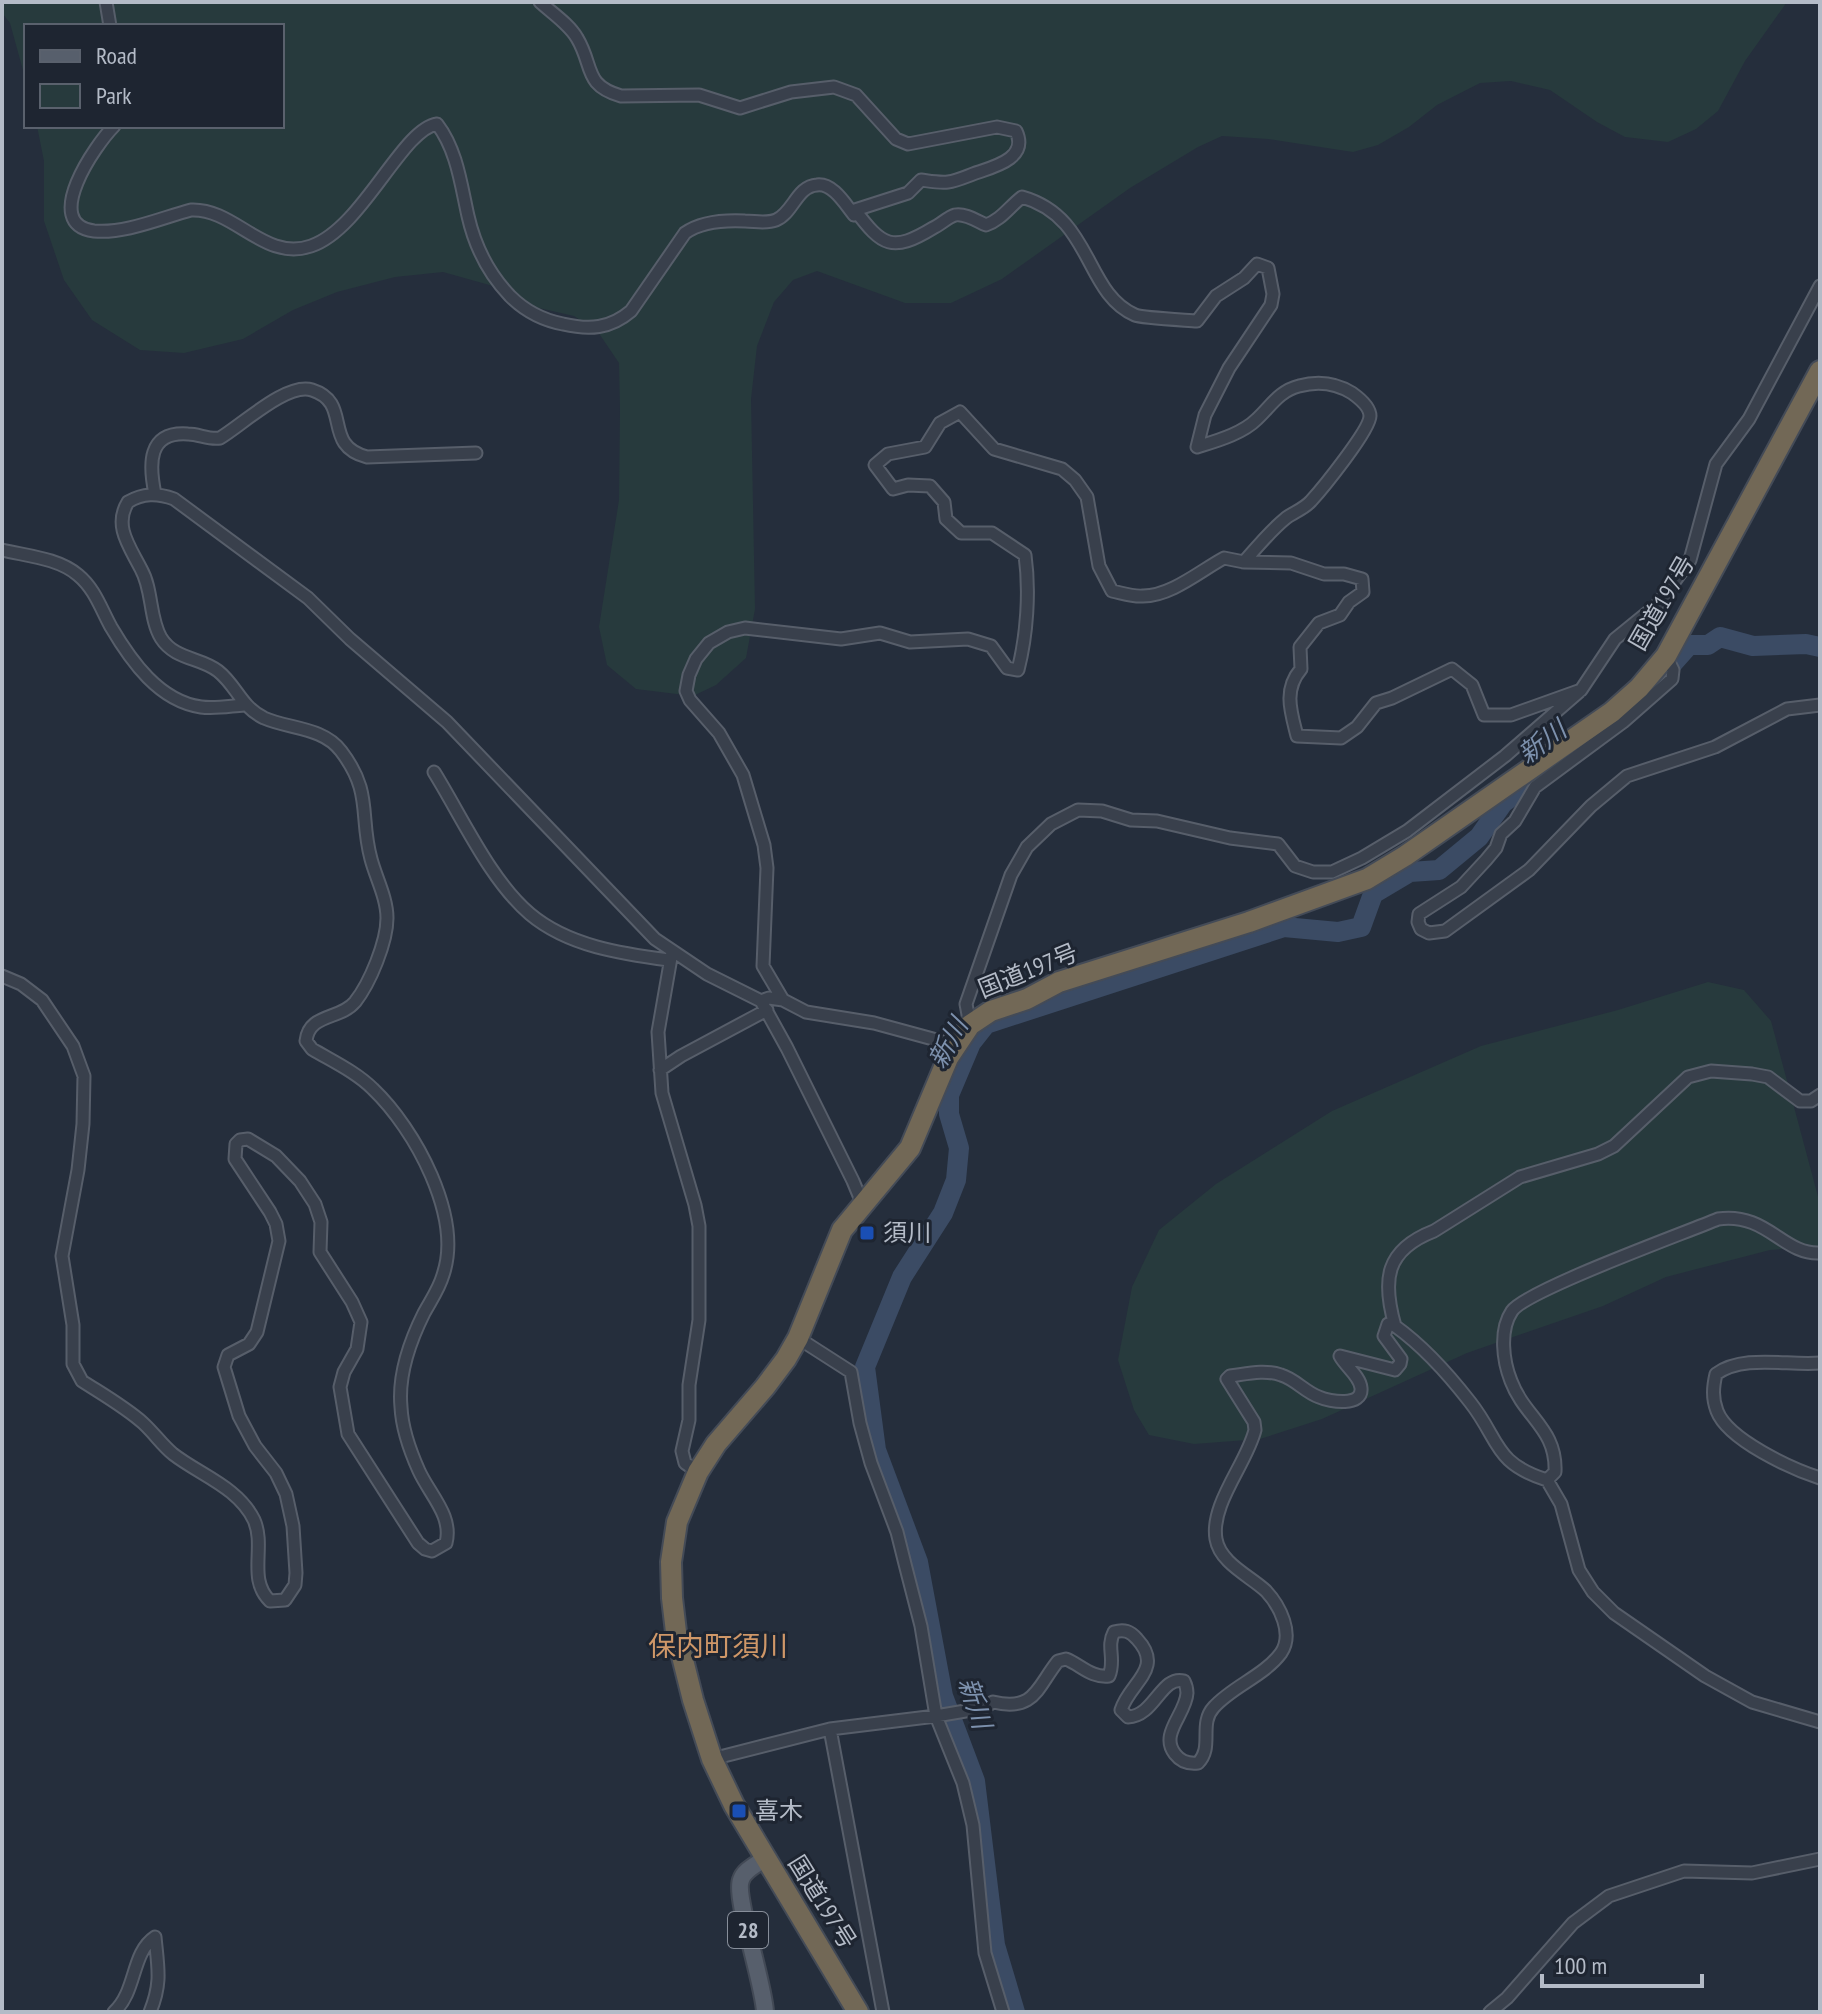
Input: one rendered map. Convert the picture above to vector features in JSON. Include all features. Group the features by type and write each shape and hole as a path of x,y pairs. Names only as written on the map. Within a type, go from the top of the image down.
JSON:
{"highway":[{"name":"国道197号","path":"858,2012 764,1859 712,1759 690,1686 676,1632 671,1562 677,1522 698,1472 716,1444 765,1387 798,1338 842,1230 910,1148 955,1045 970,1025 991,1011 1027,999 1059,982 1249,922 1367,879 1529,780 1639,688 1666,656 1820,371"}],"main road":[{"name":"28","path":"764,1859 748,1869 740,1881 741,1902 758,1966 765,2012"}],"street":[{"path":"106,2 110,24"},
{"path":"540,2 575,35 589,74 599,87 621,96 699,95 740,108 791,92 834,87 856,95 896,139 908,144 997,127 1009,127 1016,131 1018,149 1010,160 948,182 921,180 908,193 855,210"},
{"path":"112,128 89,159 73,192 71,210 84,228 113,231 201,210 227,219 253,237 276,246 296,249 311,246 331,235 360,209 417,135 437,124 446,136 460,179 475,244 497,282 533,314 548,322 584,329 598,328 621,319 631,311 685,233 696,226 733,220 768,222 778,219 787,213 799,195 819,184 829,187 854,215 855,210"},
{"path":"855,210 875,236 897,243 916,239 956,215 986,225 998,221 1022,197 1043,203 1063,220 1121,307 1138,317 1197,321 1216,296 1244,278 1257,264 1268,268 1273,294 1271,305 1229,368 1205,415 1197,447 1256,422 1278,397 1300,385 1318,383 1344,388 1360,399 1370,412 1370,419 1351,450 1308,504 1274,528 1244,562"},
{"path":"970,1025 966,1004 1011,875 1027,847 1051,824 1078,810 1102,811 1131,820 1157,821 1230,838 1278,844 1295,866 1313,872 1332,872 1407,831 1505,756 1581,690 1615,639 1658,604 1690,560 1716,464 1754,410 1820,286"},
{"path":"155,494 150,471 152,451 159,443 179,434 220,438 290,391 305,388 317,391 333,406 341,440 356,454 367,457 476,453"},
{"path":"783,1000 763,966 767,868 764,845 743,775 719,733 690,700 686,691 689,675 696,659 709,643 728,632 745,628 841,639 880,633 910,642 968,639 991,646 1007,668 1018,670 1026,602 1025,555 992,533 961,533 946,519 944,502 930,486 908,485 893,489 875,465 888,454 925,447 940,423 960,412 994,449 1062,469 1075,480 1087,497 1099,566 1112,591 1149,596 1176,586 1224,558 1244,562 1291,563 1324,574 1344,574 1362,579 1363,592 1349,602 1340,615 1319,623 1300,647 1301,669 1292,680 1290,708 1297,736 1341,738 1357,727 1376,703 1452,669 1472,685 1484,715 1511,715 1581,690"},
{"path":"2,976 21,984 42,1000 73,1046 84,1076 78,1170 62,1256 73,1325 72,1353 76,1373 82,1381 141,1421 176,1456 214,1479 240,1502 253,1518 260,1589 270,1601 285,1600 295,1585 293,1526 286,1494 239,1416 224,1367 228,1355 249,1344 257,1332 279,1233 235,1159 236,1144 248,1139 257,1142 290,1169 315,1204 321,1222 320,1252 358,1313 361,1331 357,1349 344,1372 340,1387 352,1442 418,1543 425,1549 439,1549 446,1543 447,1524 410,1449 400,1392 412,1341 440,1285 448,1259 449,1230 444,1210 414,1144 386,1102 371,1087 312,1049 306,1041 311,1025 341,1012 355,1001 379,955 387,914 368,846 364,794 346,758 326,737 266,718 244,705 218,671 175,653 162,639 148,584 124,536 121,518 128,502 143,495 155,494 174,499 308,598 350,639 447,722 671,956 764,1005 853,1181 863,1207"},
{"path":"2,550 53,562 77,574 94,593 132,659 157,688 202,707 244,705"},
{"path":"1529,780 1515,821 1501,834 1496,848 1461,887 1419,914 1421,929 1429,933 1445,931 1473,912 1529,870 1591,806 1627,776 1715,747 1787,709 1820,705"},
{"path":"434,772 493,869 514,899 532,916 575,939 599,947 671,956"},
{"path":"671,956 658,1032 662,1093 699,1226 699,1320 689,1385 689,1420 682,1451 685,1463 698,1472"},
{"path":"660,1070 764,1005 769,998 783,1000 806,1012 874,1023 955,1045"},
{"path":"1395,1326 1386,1284 1389,1271 1405,1248 1520,1177 1598,1154 1614,1146 1688,1077 1711,1071 1752,1074 1768,1077 1800,1101 1811,1101 1820,1095"},
{"path":"1547,1480 1555,1472 1552,1443 1515,1391 1504,1358 1505,1329 1510,1313 1517,1305 1573,1278 1718,1219 1735,1216 1756,1223 1811,1254 1820,1253"},
{"path":"712,1759 830,1729 936,1716 983,1708 993,1702 1008,1705 1025,1702 1035,1695 1058,1661 1066,1659 1089,1673 1109,1676 1114,1665 1111,1637 1114,1632 1127,1631 1146,1651 1148,1660 1142,1679 1125,1698 1121,1710 1128,1717 1139,1715 1170,1683 1177,1679 1184,1681 1188,1691 1186,1701 1173,1728 1170,1743 1176,1757 1198,1763 1205,1756 1205,1731 1210,1711 1282,1652 1287,1631 1268,1594 1223,1555 1217,1544 1218,1514 1255,1430 1254,1422 1227,1379 1230,1376 1265,1372 1280,1374 1319,1397 1353,1401 1362,1391 1360,1383 1340,1356 1395,1370 1401,1359 1384,1336 1388,1324 1408,1336 1465,1395 1492,1442 1507,1461 1547,1480 1561,1504 1579,1570 1593,1592 1614,1613 1705,1676 1752,1702 1820,1722"},
{"path":"798,1338 851,1372 871,1463 897,1532 921,1626 936,1716 967,1797 973,1825 985,1953 1003,2012"},
{"path":"1820,1363 1768,1363 1723,1369 1716,1374 1712,1389 1717,1412 1738,1434 1776,1460 1820,1478"},
{"path":"830,1729 883,2012"},
{"path":"1490,2012 1507,1998 1573,1923 1609,1896 1684,1871 1752,1873 1820,1859"},
{"path":"114,2012 123,2004 133,1983 145,1943 155,1937 160,1976 150,2012"}],"green space":[{"path":"2,2 1787,2 1745,61 1718,111 1696,129 1668,142 1625,137 1550,90 1511,81 1480,83 1437,105 1409,127 1378,145 1353,152 1268,139 1222,136 1130,188 1002,279 951,303 905,303 817,271 793,280 774,302 757,346 751,399 755,609 746,658 716,685 693,696 636,689 607,665 599,627 619,500 619,363 598,332 574,316 526,305 493,286 443,272 395,277 337,292 293,310 243,339 184,353 140,350 92,320 64,280 44,221 44,161 37,128 284,128 284,24 24,24 24,74 10,23 2,13"},
{"path":"1708,982 1744,990 1771,1021 1820,1204 1820,1246 1770,1250 1666,1277 1603,1306 1467,1353 1322,1419 1260,1439 1194,1444 1149,1435 1134,1410 1118,1360 1132,1287 1159,1230 1216,1184 1332,1111 1481,1046 1618,1010"}],"waterway":[{"name":"新川","path":"1656,682 1689,645 1708,645 1720,637 1753,646 1806,644 1820,647"},
{"name":"新川","path":"1015,2012 995,1945 975,1781 943,1696 918,1562 876,1450 865,1367 902,1277 943,1213 956,1180 959,1148 949,1114 949,1095 971,1043 986,1024 1284,927 1338,932 1361,927 1373,894 1410,872 1439,870 1479,837 1503,803 1579,746"}],"place":[{"name":"須川","path":"867,1233"},
{"name":"喜木","path":"739,1811"}],"district":[{"name":"保内町須川","path":"718,1646"}]}
